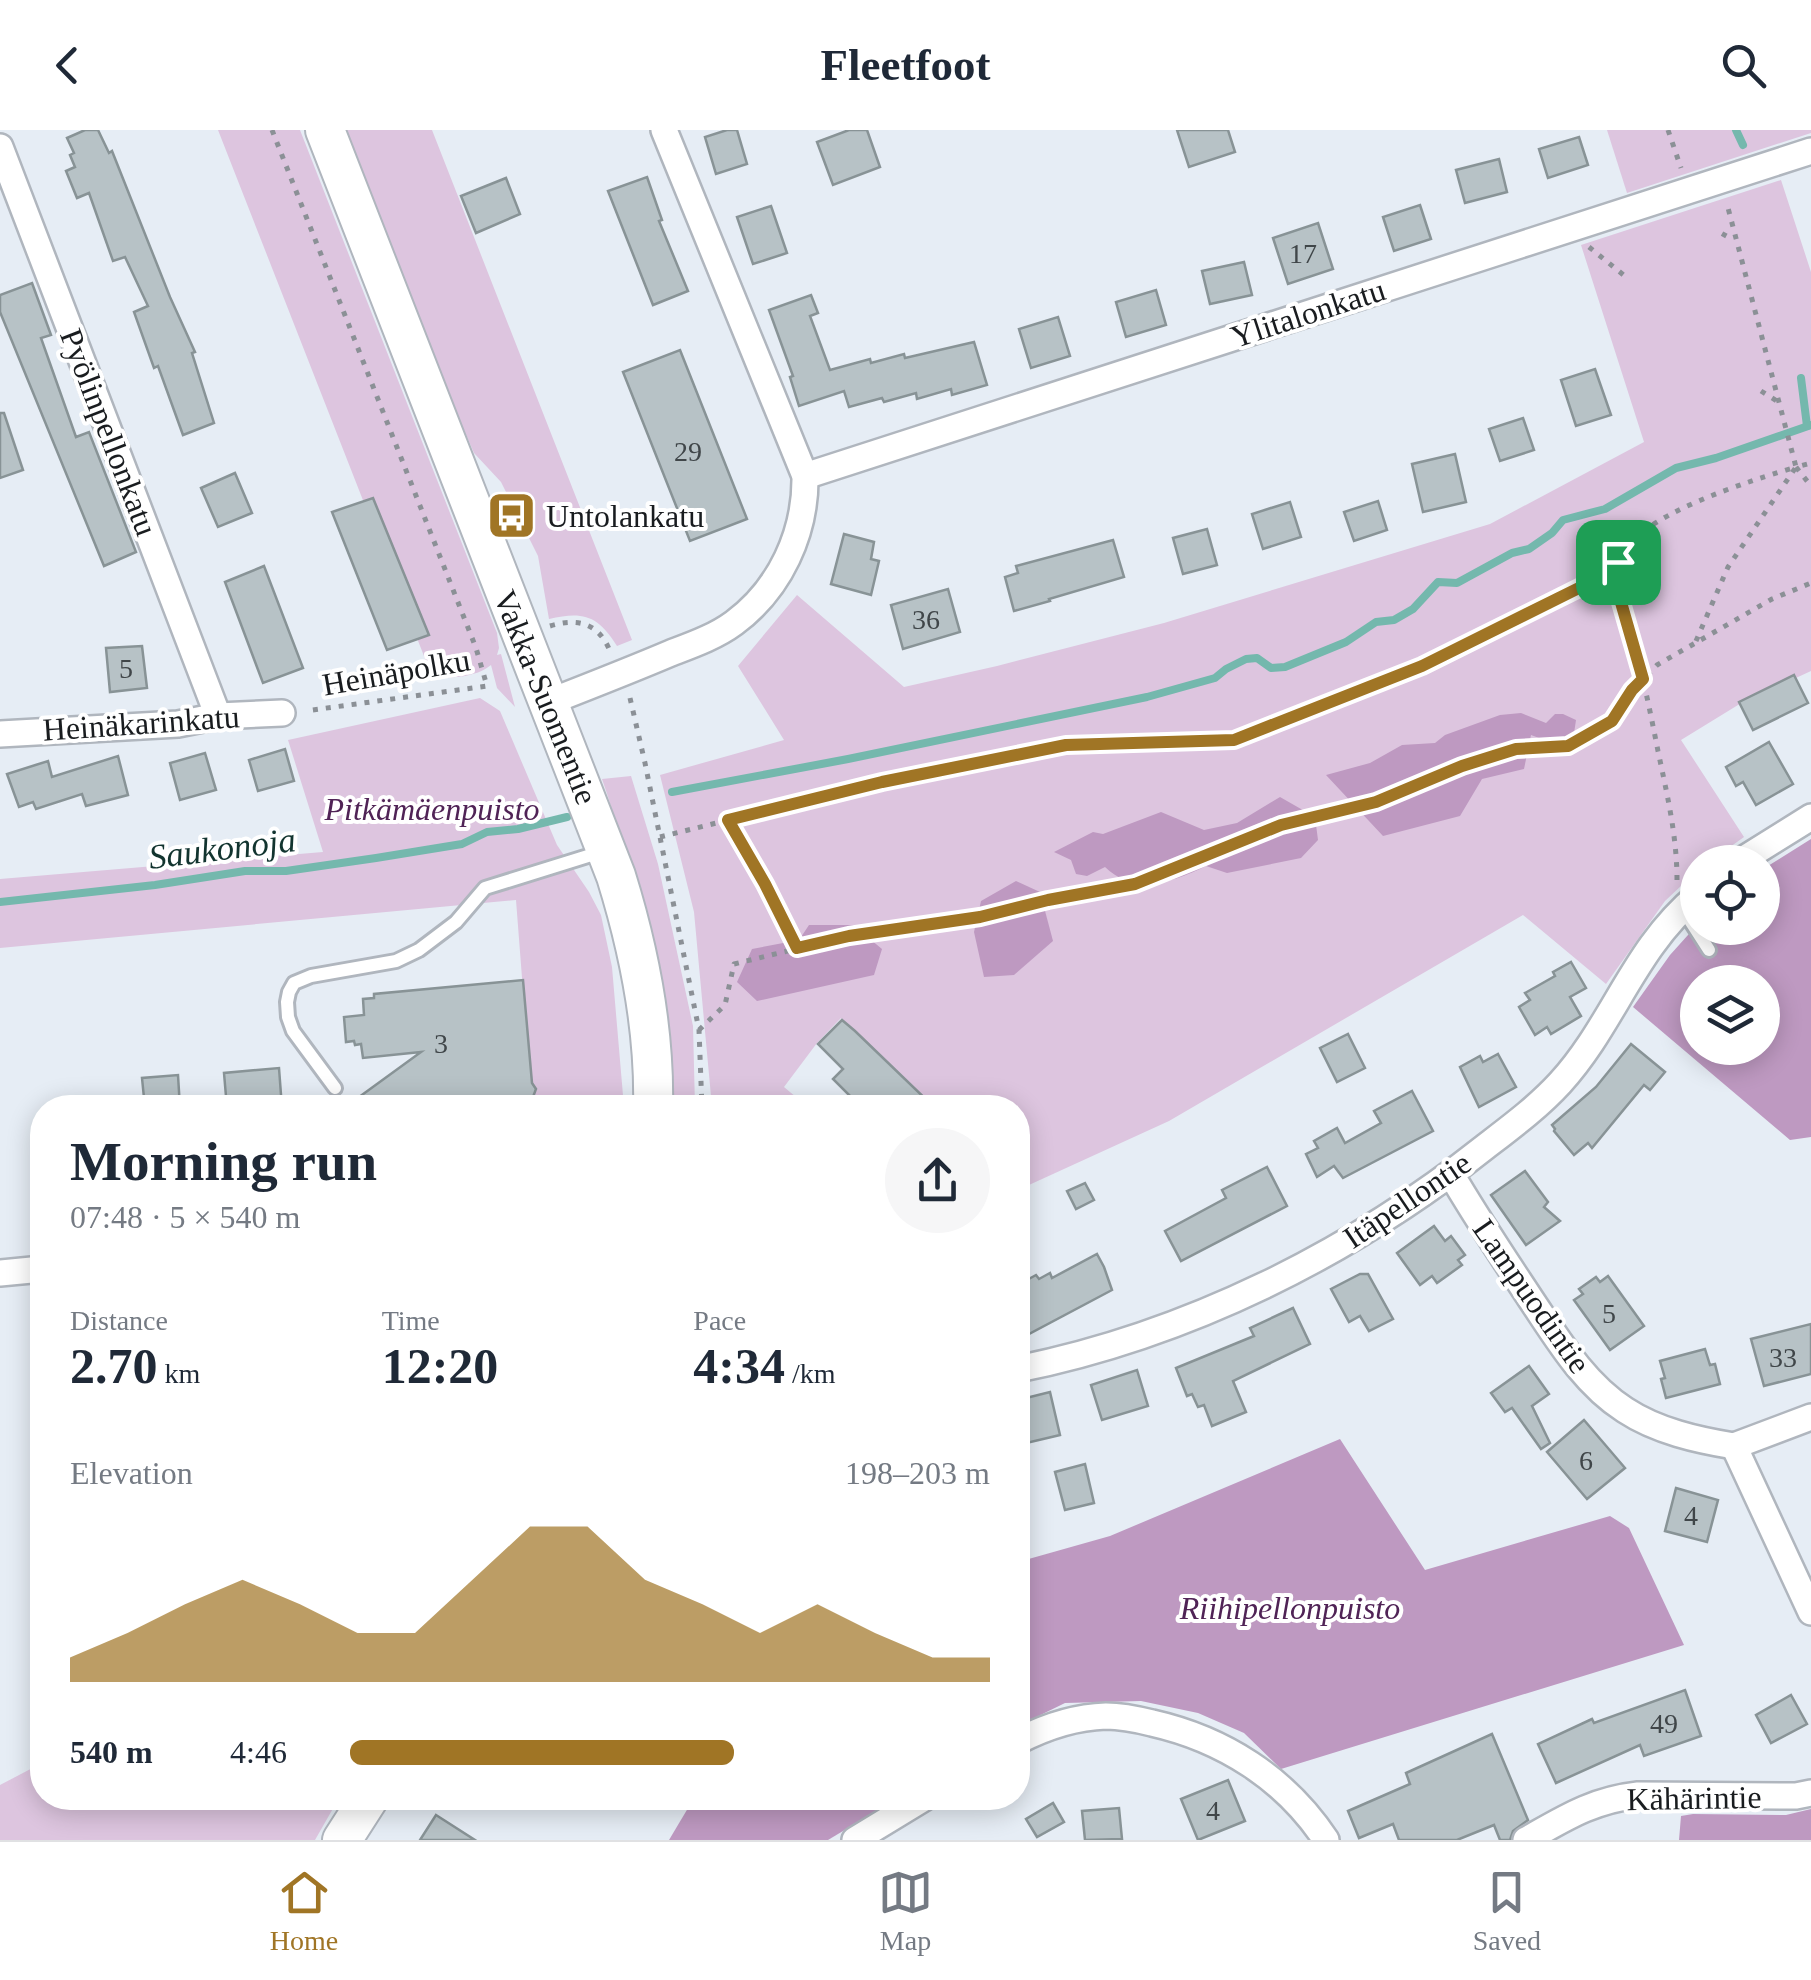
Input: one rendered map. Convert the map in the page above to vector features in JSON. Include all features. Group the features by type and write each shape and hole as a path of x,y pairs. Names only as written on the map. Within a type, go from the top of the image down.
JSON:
{"street":[{"name":"Vakka-Suomentie","path":"325,130 607,850 629,917 650,1027 653,1095"},
{"path":"549,702 731,626 757,604 776,580 790,552 806,502 805,476 664,130"},
{"name":"Pyölinpellonkatu","path":"0,147 218,716"},
{"name":"Ylitalonkatu","path":"805,476 1811,151"},
{"name":"Heinäkarinkatu","path":"0,734 282,714"},
{"path":"1766,845 1811,817"},
{"name":"Itäpellontie","path":"1030,1365 1165,1326 1264,1284 1331,1250 1451,1174 1560,1084 1591,1044 1655,938 1680,912"},
{"name":"Lampuodintie","path":"1451,1174 1574,1363 1604,1393 1626,1411 1672,1432 1734,1446"},
{"path":"0,1272 30,1270"},
{"path":"1811,1417 1734,1446 1811,1612"},
{"path":"1030,1734 1058,1724 1107,1716 1127,1717 1200,1736 1261,1770 1315,1823 1326,1840"},
{"name":"Kähärintie","path":"1526,1840 1593,1804 1617,1797 1811,1793"},
{"path":"342,1840 361,1810"},
{"path":"855,1840 904,1810"}],"lane":[{"path":"335,1088 293,1031 287,1002 294,983 311,976 396,961 419,950 456,922 485,888 607,850"},
{"path":"1707,945 1709,950"}],"path":[{"name":"Heinäpolku","path":"272,130 476,648 487,686 282,714"},
{"path":"1668,130 1689,190"},
{"path":"1723,179 1731,224 1796,467 1811,486"},
{"path":"1724,238 1731,224"},
{"path":"1583,241 1626,277"},
{"path":"1761,391 1780,403"},
{"path":"660,837 882,782 1066,745 1234,740 1422,666 1587,584 1618,562 1648,528 1712,494 1811,463"},
{"path":"1696,642 1728,567 1796,467"},
{"path":"1618,562 1618,592 1643,679 1672,819 1680,894"},
{"path":"699,1030 725,1005 734,964 849,936 980,917 1135,884 1281,825 1376,802 1462,766 1516,749 1568,746 1612,721 1632,690 1656,664 1772,599 1811,583"},
{"path":"542,628 568,621 584,623 606,642 633,706 699,1030 702,1095"},
{"path":"728,820 797,948"}],"green space":[{"path":"218,130 300,130 497,633 497,655 501,654 515,707 497,688 491,665 471,675 433,679"},
{"path":"343,130 432,130 632,640 617,646 589,618 549,619 538,556 501,482 474,453"},
{"path":"1607,130 1811,130 1811,133 1627,193"},
{"path":"1781,180 1811,272 1811,671 1738,705 1681,740 1744,837 1733,845 1680,845 1680,887 1665,901 1606,984 1523,915 1169,1121 1030,1185 1030,1095 922,1095 841,1018 784,1087 794,1095 711,1095 694,912 660,775 784,740 738,666 797,595 904,687 1164,623 1490,524 1644,442 1581,245"},
{"name":"Pitkämäenpuisto","path":"480,698 500,711 557,845 601,915 612,967 623,1095 531,1095 516,900 0,948 0,879 323,852 288,740"},
{"path":"1521,713 1546,723 1555,714 1576,720 1573,740 1558,745 1531,735 1524,769 1482,779 1460,816 1383,836 1326,775 1370,763 1402,745 1435,743 1445,735 1500,715"},
{"path":"631,776 658,864 693,1026 695,1095 671,1095 666,1019 656,960 634,868 602,779"},
{"path":"1280,797 1315,817 1318,840 1301,858 1227,873 1206,866 1167,881 1141,884 1117,876 1105,867 1087,876 1076,874 1071,860 1054,852 1093,832 1103,834 1161,812 1204,830 1237,823"},
{"path":"1811,839 1811,1137 1790,1140 1701,1065 1780,1065 1780,965 1680,965 1680,1047 1633,1007 1680,944 1780,945 1780,858"},
{"path":"1016,881 1040,892 1053,941 1014,975 984,977 974,932 981,901"},
{"path":"809,925 853,925 882,949 874,975 757,1001 737,982 752,949 799,940"},
{"name":"Riihipellonpuisto","path":"1340,1439 1425,1570 1610,1516 1629,1528 1684,1645 1281,1769 1244,1733 1198,1713 1141,1701 1065,1703 1030,1720 1030,1559 1110,1536"},
{"path":"30,1769 30,1810 332,1810 315,1840 0,1840 0,1785"},
{"path":"1811,1809 1811,1840 1679,1840 1681,1816 1786,1815"},
{"path":"687,1810 878,1810 828,1840 669,1840"}],"building":[{"path":"85,130 98,130 109,153 112,151 195,352 192,353 214,423 183,435 134,312 148,306 125,257 113,261 89,193 77,198 66,171 75,167 67,138"},
{"path":"737,130 747,164 716,174 705,137"},
{"path":"849,130 867,130 880,167 833,185 817,142"},
{"path":"1177,130 1228,130 1235,152 1189,167"},
{"path":"1579,137 1588,165 1548,178 1539,149"},
{"path":"1499,159 1507,192 1465,203 1456,170"},
{"path":"647,177 662,220 659,221 688,291 653,305 608,191"},
{"path":"506,178 520,214 476,233 461,196"},
{"path":"1420,205 1431,239 1394,251 1383,217"},
{"path":"771,206 787,253 753,264 737,217"},
{"path":"1318,223 1333,269 1288,284 1273,238"},
{"path":"1244,262 1252,295 1210,304 1202,271"},
{"path":"32,283 51,335 41,338 76,437 89,432 136,552 104,566 0,312 0,295"},
{"path":"1156,290 1166,325 1126,337 1116,302"},
{"path":"811,295 818,313 810,316 830,370 870,359 871,363 904,354 905,358 974,342 987,385 952,395 951,389 917,399 916,393 849,407 844,391 799,406 790,377 793,376 769,310"},
{"path":"1058,317 1070,356 1031,368 1019,329"},
{"path":"680,350 747,519 690,541 623,372"},
{"path":"1595,369 1611,415 1576,426 1561,380"},
{"path":"0,413 4,413 23,470 0,478"},
{"path":"1523,418 1534,450 1500,461 1489,429"},
{"path":"1455,454 1466,502 1423,512 1412,464"},
{"path":"235,473 252,513 218,527 201,488"},
{"path":"373,498 429,635 387,650 332,512"},
{"path":"1378,501 1387,530 1354,541 1344,512"},
{"path":"1290,502 1301,537 1263,549 1252,514"},
{"path":"1207,529 1217,565 1183,574 1173,538"},
{"path":"844,534 874,542 871,559 879,561 871,595 831,584"},
{"path":"1113,540 1124,577 1014,611 1005,577 1018,573 1016,566"},
{"path":"264,566 303,668 263,683 225,582"},
{"path":"948,589 960,632 903,649 891,605"},
{"path":"142,646 147,688 110,692 106,648"},
{"path":"1794,675 1808,703 1753,730 1739,702"},
{"path":"1769,742 1793,784 1756,805 1743,782 1736,786 1726,767"},
{"path":"285,749 294,781 258,791 249,760"},
{"path":"205,753 216,790 180,800 170,763"},
{"path":"118,756 128,795 86,806 82,794 36,809 33,802 19,807 7,774 48,761 52,777"},
{"path":"1571,962 1586,988 1570,997 1581,1016 1551,1034 1547,1027 1535,1035 1519,1007 1530,1000 1525,993"},
{"path":"523,980 534,1095 362,1095 421,1052 363,1058 361,1044 346,1042 344,1017 364,1015 363,999 374,998 374,994"},
{"path":"842,1020 921,1095 849,1095 833,1079 843,1069 818,1044"},
{"path":"1348,1034 1365,1068 1337,1082 1320,1048"},
{"path":"1631,1044 1665,1072 1650,1090 1644,1085 1592,1148 1588,1143 1574,1155 1552,1125 1596,1087"},
{"path":"1498,1054 1516,1087 1479,1107 1460,1067 1480,1056 1483,1062"},
{"path":"279,1068 281,1095 226,1095 224,1073"},
{"path":"178,1075 179,1095 144,1095 142,1078"},
{"path":"1412,1091 1433,1131 1343,1178 1334,1166 1317,1177 1306,1154 1318,1148 1314,1141 1337,1128 1345,1143 1381,1123 1374,1111"},
{"path":"1267,1167 1287,1206 1181,1261 1165,1231 1226,1198 1222,1190"},
{"path":"1525,1171 1548,1202 1544,1207 1560,1221 1526,1245 1491,1195"},
{"path":"1085,1183 1094,1200 1076,1209 1067,1191"},
{"path":"1434,1226 1445,1241 1451,1236 1465,1255 1458,1260 1462,1265 1437,1283 1432,1276 1420,1285 1397,1253"},
{"path":"1097,1254 1112,1290 1030,1333 1030,1278 1050,1273 1052,1278"},
{"path":"1360,1274 1368,1274 1393,1319 1369,1331 1360,1316 1349,1322 1331,1289"},
{"path":"1608,1276 1644,1326 1610,1350 1574,1300 1583,1294 1579,1289 1596,1277 1600,1282"},
{"path":"1293,1308 1310,1344 1233,1381 1246,1412 1212,1426 1204,1405 1198,1407 1192,1394 1187,1396 1176,1368 1254,1336 1250,1328"},
{"path":"1811,1324 1811,1374 1764,1386 1751,1339"},
{"path":"1705,1349 1710,1365 1715,1364 1720,1384 1666,1398 1660,1361"},
{"path":"1529,1366 1549,1394 1532,1406 1550,1443 1541,1449 1512,1408 1505,1412 1491,1393"},
{"path":"1137,1370 1148,1406 1102,1420 1091,1385"},
{"path":"1050,1392 1060,1435 1030,1442 1030,1397"},
{"path":"1584,1420 1625,1468 1587,1499 1547,1452"},
{"path":"1085,1464 1094,1503 1065,1510 1055,1472"},
{"path":"1676,1488 1718,1500 1707,1542 1665,1531"},
{"path":"1685,1690 1701,1736 1644,1756 1640,1745 1556,1783 1538,1744 1592,1719 1594,1723"},
{"path":"1791,1695 1807,1724 1771,1743 1756,1715"},
{"path":"1492,1734 1528,1820 1513,1831 1510,1840 1500,1840 1494,1825 1457,1840 1399,1840 1393,1824 1359,1838 1348,1811 1410,1784 1406,1773"},
{"path":"1228,1780 1245,1821 1198,1840 1181,1799"},
{"path":"1053,1803 1064,1822 1037,1837 1026,1819"},
{"path":"1119,1808 1122,1839 1085,1840 1082,1811"},
{"path":"436,1815 475,1840 420,1840"}],"waterway":[{"path":"1736,130 1743,145"},
{"path":"1801,378 1807,426"},
{"path":"672,792 1147,697 1215,678 1246,659 1257,658 1271,668 1285,667 1346,642 1376,622 1394,620 1413,609 1438,582 1457,583 1512,553 1529,549 1563,520 1605,509 1676,468 1811,425"},
{"name":"Saukonoja","path":"0,902 376,858 462,844 487,832 567,817"}],"place":[{"name":"Untolankatu","path":"511,516"}],"route":[{"path":"1618,562 1618,592 1643,679 1612,721 1568,746 1516,749 1462,766 1376,802 1281,825 1135,884 980,917 849,936 797,948 728,820 882,782 1066,745 1234,740 1422,666 1587,584 1618,562"}]}
